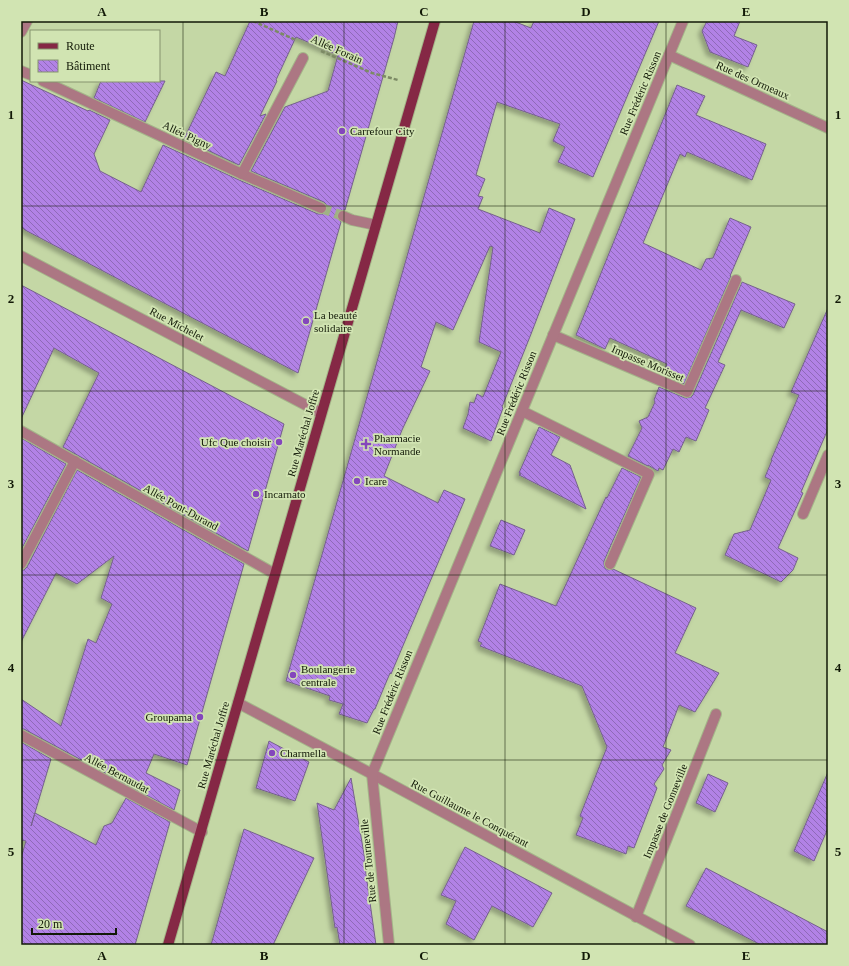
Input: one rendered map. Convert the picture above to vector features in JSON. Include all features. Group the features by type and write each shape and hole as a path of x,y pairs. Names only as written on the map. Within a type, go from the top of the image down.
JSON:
{"main road":[{"name":"Rue Maréchal Joffre","path":"168,945 202,832 321,413 435,21"}],"street":[{"path":"21,32 27,21"},
{"name":"Rue Frédéric Risson","path":"372,774 683,21"},
{"name":"Rue des Ormeaux","path":"669,55 828,128"},
{"path":"242,174 303,58"},
{"name":"Allée Pigny","path":"45,82 242,174 322,208"},
{"path":"343,216 352,220 376,225"},
{"name":"Rue Michelet","path":"21,256 321,413"},
{"name":"Impasse Morisset","path":"553,335 687,392 736,280"},
{"path":"522,411 649,474 610,564"},
{"name":"Allée Pont-Durand","path":"21,431 275,574"},
{"path":"803,514 828,455"},
{"path":"21,564 74,461"},
{"name":"Rue Guillaume le Conquérant","path":"238,703 690,945"},
{"name":"Impasse de Gonneville","path":"636,917 716,714"},
{"name":"Allée Bernaudat","path":"21,735 202,832"},
{"name":"Rue de Tourneville","path":"372,774 389,945"}],"path":[{"name":"Allée Forain","path":"253,21 302,42"},
{"name":"Allée Forain","path":"316,48 372,73 416,85"}],"building":[{"path":"250,21 398,21 345,210 340,211 337,214 338,219 341,222 298,373 25,230 21,226 21,80 110,120 94,154 100,171 141,192 163,145 318,214 325,213 327,207 324,202 251,171 285,107 328,91 338,55 296,37 260,116 266,114 239,165 184,139 216,72 225,76"},
{"path":"474,21 513,21 531,28 534,21 659,21 593,177 558,162 565,147 553,141 560,124 497,102 476,175 485,179 478,196 483,197 478,209 540,233 549,208 575,219 502,407 503,408 491,441 463,428 470,402 474,403 477,394 483,397 501,352 479,342 493,247 490,246 453,330 436,322 421,367 430,371 402,430 384,476 438,503 444,490 465,499 391,674 390,673 375,709 367,723 339,714 343,704 329,700 330,696 286,681"},
{"path":"707,21 740,21 734,36 757,45 748,67 710,52 702,31"},
{"path":"165,81 145,122 94,98 101,82"},
{"path":"677,85 705,96 696,115 766,144 752,180 687,152 685,157 680,154 643,243 701,270 706,259 713,258 730,218 751,227 684,384 662,374 667,364 610,338 605,349 576,335"},
{"path":"742,282 795,304 784,328 741,310 718,362 725,365 705,408 709,410 696,441 686,437 679,452 673,449 663,470 659,468 658,471 628,456 642,428 639,421 648,417 655,402 654,400 659,387 685,398 693,395"},
{"path":"21,285 284,424 248,551 63,447 99,373 54,348 21,419"},
{"path":"828,308 828,429 801,492 803,493 778,548 798,558 793,570 781,582 725,555 734,534 750,530 771,480 765,477 799,395 791,392"},
{"path":"539,427 560,437 551,455 570,465 586,509 519,475 521,474 519,473"},
{"path":"21,438 66,464 21,550"},
{"path":"622,468 641,477 604,561 605,568 608,570 613,569 696,608 675,653 719,673 695,712 679,705 663,747 671,750 662,765 664,769 654,784 657,788 634,848 628,846 626,854 576,835 583,818 580,816 607,747 582,686 480,646 482,643 478,641 500,584 556,606 606,497 607,498"},
{"path":"77,470 244,564 187,765 154,754 146,773 180,790 174,810 24,729 21,729 21,699 61,726 88,639 96,643 112,604 101,598 114,556 77,584 56,573 21,642 21,570 24,570 27,567"},
{"path":"501,520 525,530 514,555 490,546"},
{"path":"269,741 309,762 295,801 256,788"},
{"path":"21,742 51,759 31,826 35,813 96,845 104,826 112,823 126,798 170,822 135,945 21,945 21,858 26,841 21,840"},
{"path":"828,772 828,828 814,861 794,851"},
{"path":"708,774 728,783 715,812 696,803"},
{"path":"351,778 365,860 376,945 340,945 337,927 335,928 317,803 334,810"},
{"path":"244,829 314,858 273,945 211,945"},
{"path":"465,847 552,893 533,927 492,906 474,940 446,924 456,901 441,895"},
{"path":"706,868 828,932 828,945 761,945 686,906"}],"tunnel":[{"path":"321,208 343,216"}],"place":[{"name":"Carrefour City","path":"342,131"},
{"name":"La beauté solidaire","path":"306,321"},
{"name":"Ufc Que choisir","path":"279,442"},
{"name":"Pharmacie Normande","path":"366,444"},
{"name":"Icare","path":"357,481"},
{"name":"Incarnato","path":"256,494"},
{"name":"Boulangerie centrale","path":"293,675"},
{"name":"Groupama","path":"200,717"},
{"name":"Charmella","path":"272,753"}]}
